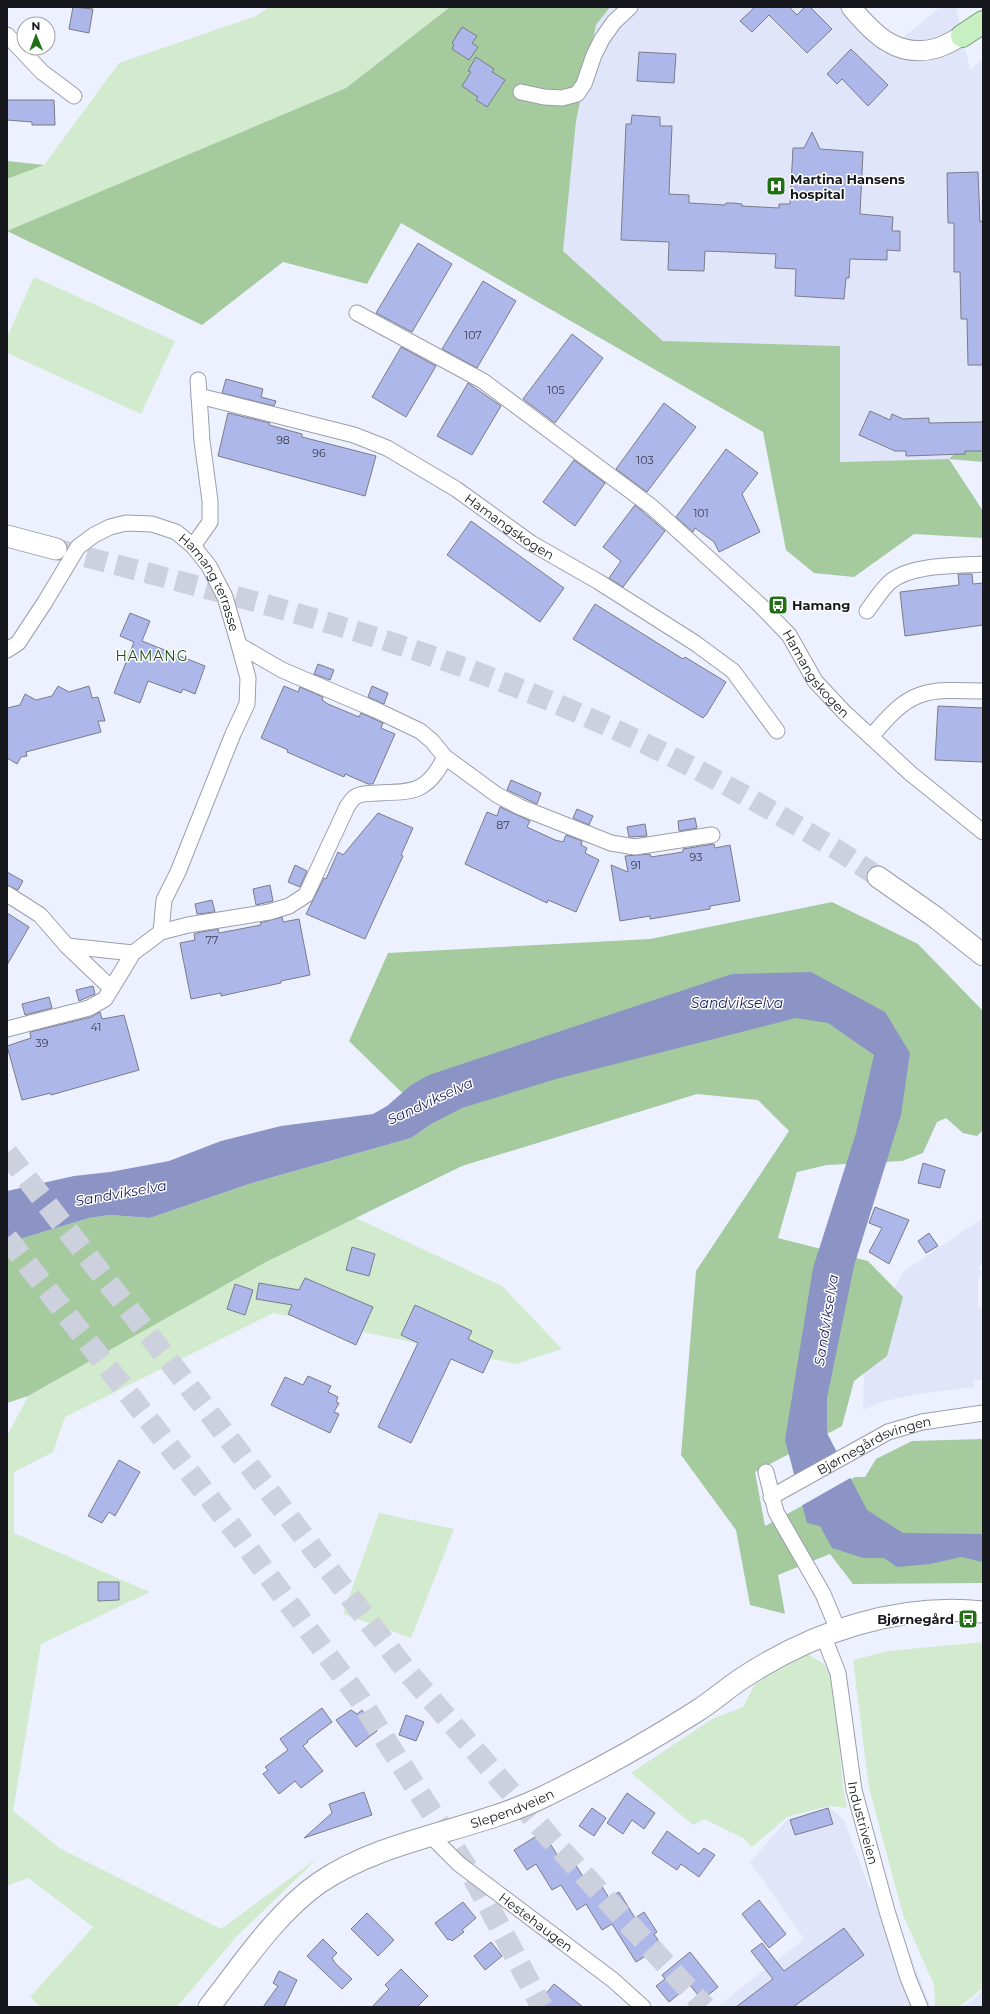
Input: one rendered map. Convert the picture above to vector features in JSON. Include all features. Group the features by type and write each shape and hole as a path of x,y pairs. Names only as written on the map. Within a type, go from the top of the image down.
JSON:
{"main road":[{"path":"962,36 983,22"},
{"path":"7,536 56,549"},
{"path":"878,877 935,917 983,955"},
{"path":"831,1633 894,1616 915,1613 952,1610 983,1612"},
{"name":"Slependveien","path":"209,2007 272,1928 287,1912 317,1885 337,1872 371,1856 508,1812 597,1770 700,1709 760,1667 805,1642 831,1633"}],"street":[{"path":"521,92 544,97 562,98 577,94 584,84 588,68 602,39 614,22 630,7"},
{"path":"851,7 876,34 891,45 907,51 923,51 938,48 962,36"},
{"path":"7,35 42,72 74,96"},
{"name":"Hamangskogen","path":"357,313 483,381 652,507 760,605 789,635 815,681 844,712 910,772 983,832"},
{"path":"193,546 210,522 210,501 202,441 198,380"},
{"name":"Hamangskogen","path":"199,396 354,435 387,448 456,489 531,543 599,582 695,643 733,671 777,731"},
{"name":"Hamang terrasse","path":"7,650 22,637 78,547 94,535 110,527 126,524 152,524 176,532 193,546 209,566 225,597 239,645 248,678 247,704 233,734 178,872 164,900 161,932"},
{"path":"867,611 890,582 903,574 916,570 983,564"},
{"path":"239,645 282,670 376,710 420,732 432,741 445,757 497,795 520,807 611,843 635,848 712,835"},
{"path":"871,736 888,716 905,701 919,693 951,690 983,691"},
{"path":"7,1029 89,1008 105,999 110,988 133,953 161,932 188,925 269,912 289,906 306,895 347,807 355,797 366,794 390,794 420,788 431,779 445,757"},
{"path":"7,894 40,915 68,946 110,988"},
{"path":"68,946 133,953"},
{"name":"Bjørnegårdsvingen","path":"771,1497 898,1428 922,1422 983,1413"},
{"path":"766,1472 771,1497 776,1512 823,1594 831,1633"},
{"name":"Industriveien","path":"831,1633 854,1790 887,1911 908,1978 920,2007"},
{"name":"Hestehaugen","path":"431,1836 458,1864 614,1980 643,2007"}],"shaded area":[{"name":"Martina Hansens hospital","path":"610,7 844,7 883,54 940,7 956,7 970,70 983,59 983,454 949,459 839,462 840,346 663,341 563,251 576,121 596,25"},
{"path":"983,1218 983,1263 978,1267 982,1274 978,1276 978,1307 983,1307 983,1379 973,1381 974,1387 919,1394 885,1401 863,1410 864,1369 878,1323 895,1286 904,1271"},
{"path":"829,1807 844,1820 869,1887 892,1909 931,2007 717,2007 804,1939 750,1862 788,1819"},
{"path":"983,1991 983,2007 963,2007"}],"green space":[{"path":"269,7 450,7 346,88 7,232 7,179 44,165 119,63 256,16"},
{"path":"450,7 610,7 596,25 576,121 563,251 663,341 840,346 840,462 949,459 983,511 983,538 914,534 854,577 814,573 786,550 763,432 401,223 367,284 283,262 202,325 7,231 346,88"},
{"path":"7,161 44,165 7,179"},
{"path":"34,277 175,341 141,414 7,353 7,337"},
{"path":"983,428 983,462 949,459"},
{"path":"832,902 918,944 983,1011 983,1130 977,1136 963,1133 946,1118 937,1122 923,1153 902,1161 827,1165 797,1172 778,1238 868,1261 903,1297 887,1356 854,1381 842,1426 755,1472 765,1526 855,1477 865,1477 876,1459 912,1441 983,1439 983,1583 853,1584 830,1554 778,1575 785,1614 750,1605 736,1530 681,1455 696,1271 789,1131 758,1100 697,1094 462,1166 266,1262 28,1396 7,1403 7,1243 89,1218 110,1215 150,1218 249,1184 411,1138 433,1123 349,1041 388,953 650,939"},
{"path":"356,1218 502,1286 562,1349 516,1364 273,1313 65,1417 53,1452 14,1472 14,1533 150,1592 41,1644 13,1811 61,1849 221,1929 319,1857 236,1937 177,2007 41,2007 30,1997 93,1927 28,1878 7,1886 7,1436 28,1396 266,1262"},
{"path":"379,1513 454,1529 411,1638 343,1614"},
{"path":"983,1642 983,1988 959,2007 935,2007 934,1985 903,1915 869,1788 853,1660 888,1651"},
{"path":"805,1652 824,1664 834,1681 843,1787 847,1808 829,1806 787,1817 752,1847 743,1838 704,1819 693,1825 631,1773 712,1719 743,1707 755,1684"}],"water":[{"name":"Sandvikselva","path":"811,972 885,1012 910,1053 901,1115 854,1266 827,1398 827,1433 867,1510 903,1533 983,1534 983,1562 961,1557 930,1564 897,1567 884,1558 863,1558 832,1548 820,1526 807,1523 785,1440 813,1268 856,1133 874,1055 828,1023 796,1018 556,1079 462,1108 433,1123 411,1138 249,1184 150,1218 110,1215 89,1218 7,1243 7,1191 74,1176 110,1172 169,1161 221,1141 281,1126 373,1114 387,1106 411,1085 429,1075 732,974"}],"pier":[{"path":"839,1451 852,1477 801,1506 793,1477"}],"building":[{"path":"73,7 93,9 89,33 69,29"},
{"path":"755,7 789,7 797,15 805,7 810,7 832,29 807,53 769,15 752,32 740,21"},
{"path":"462,27 477,36 472,43 478,47 469,60 452,49 454,45 452,43"},
{"path":"851,49 888,85 868,106 842,79 837,84 827,74"},
{"path":"639,52 676,54 674,83 637,81"},
{"path":"476,57 494,69 492,72 505,80 487,107 476,100 478,97 462,86 471,72 468,71"},
{"path":"7,100 54,100 55,125 32,125 32,122 7,120"},
{"path":"632,115 660,117 660,126 672,126 669,194 689,195 689,203 725,205 726,203 733,203 742,204 742,206 779,208 779,204 790,204 793,148 804,148 812,132 820,149 863,152 860,214 893,217 892,231 900,231 900,251 887,250 887,260 850,259 849,278 846,278 844,299 795,296 796,269 775,268 776,254 705,251 704,271 668,270 669,242 621,240 626,124 631,124"},
{"path":"978,172 980,222 983,221 983,365 968,365 967,319 961,319 960,272 954,272 954,223 948,223 947,173"},
{"path":"418,243 452,264 412,332 376,313"},
{"path":"483,281 516,301 477,368 442,349"},
{"path":"572,334 603,358 555,423 523,399"},
{"path":"401,347 436,366 406,417 372,397"},
{"path":"226,379 263,389 261,397 276,401 274,406 222,393"},
{"path":"468,383 501,406 472,455 437,436"},
{"path":"664,403 696,427 647,492 616,469"},
{"path":"870,411 890,420 892,414 903,419 929,418 929,423 983,422 983,451 965,451 965,454 906,456 906,451 895,451 859,435"},
{"path":"228,413 270,423 269,425 302,434 302,437 376,456 365,496 218,456"},
{"path":"726,449 758,473 742,494 760,532 719,552 714,542 695,528 693,532 676,517"},
{"path":"574,460 605,483 575,526 543,502"},
{"path":"635,505 665,531 623,587 609,578 621,561 603,547"},
{"path":"471,521 564,588 540,622 447,555"},
{"path":"958,574 972,574 973,584 983,583 983,625 905,636 900,592 959,585"},
{"path":"595,604 683,659 685,657 726,682 703,718 573,639"},
{"path":"130,613 150,621 142,641 205,666 195,694 183,689 181,693 148,681 140,703 114,693 134,642 120,636"},
{"path":"318,664 334,670 330,680 314,674"},
{"path":"58,686 69,692 89,686 92,698 98,697 105,721 98,721 101,732 26,752 27,756 21,757 17,764 7,758 7,708 20,705 25,694 36,700 52,696"},
{"path":"284,686 298,692 300,687 323,697 322,700 328,704 359,717 361,713 383,723 381,728 395,734 373,784 368,784 345,774 344,777 287,752 288,750 261,738"},
{"path":"372,686 388,693 384,704 368,697"},
{"path":"938,706 983,708 983,762 935,760"},
{"path":"511,780 541,793 537,804 507,790"},
{"path":"500,807 530,821 527,827 555,840 563,842 566,835 582,841 581,845 587,848 585,853 599,860 576,912 548,900 547,903 465,864 487,812 497,816"},
{"path":"577,809 593,816 589,825 573,818"},
{"path":"378,813 413,828 401,855 403,856 365,939 306,914 324,878 326,879 338,852 343,855"},
{"path":"695,818 697,828 679,831 678,821"},
{"path":"645,824 647,836 629,837 627,827"},
{"path":"714,844 715,848 730,845 740,901 710,906 710,909 650,919 650,916 620,921 611,865 628,872 625,856 650,854 651,857 683,852 683,849"},
{"path":"295,865 307,871 300,887 288,882"},
{"path":"7,872 23,881 18,890 7,885"},
{"path":"270,885 273,901 256,905 253,889"},
{"path":"212,900 215,912 197,914 195,904"},
{"path":"7,913 29,927 7,965"},
{"path":"282,917 283,922 299,919 310,975 221,996 221,993 191,999 180,943 195,940 194,934 201,932 218,929 219,933 261,925 260,923"},
{"path":"93,986 95,994 79,1001 76,990"},
{"path":"49,997 52,1008 25,1015 22,1004"},
{"path":"100,1012 102,1019 124,1015 139,1070 51,1095 51,1093 22,1100 7,1046 31,1038 30,1032 91,1017"},
{"path":"923,1163 945,1170 940,1188 918,1183"},
{"path":"875,1207 909,1220 889,1264 869,1252 882,1228 869,1223"},
{"path":"929,1233 938,1246 926,1253 918,1241"},
{"path":"352,1247 375,1254 369,1276 346,1270"},
{"path":"305,1278 373,1307 356,1345 288,1314 292,1305 256,1299 259,1283 299,1290"},
{"path":"235,1284 253,1290 245,1315 227,1309"},
{"path":"415,1305 472,1331 468,1339 493,1351 483,1373 451,1359 411,1443 378,1427 418,1343 401,1335"},
{"path":"308,1376 331,1386 328,1392 338,1397 336,1402 339,1403 334,1412 339,1414 330,1433 271,1405 285,1377 303,1385"},
{"path":"119,1460 140,1472 115,1516 109,1512 102,1523 88,1516"},
{"path":"98,1582 119,1582 119,1600 98,1601"},
{"path":"322,1708 332,1722 307,1741 308,1742 303,1746 323,1771 301,1788 295,1781 279,1794 263,1774 268,1770 265,1767 288,1750 280,1739"},
{"path":"351,1710 357,1714 362,1710 377,1731 356,1747 336,1720"},
{"path":"406,1715 424,1722 416,1741 399,1735"},
{"path":"364,1792 372,1815 304,1838 332,1813 329,1804"},
{"path":"627,1793 655,1813 644,1829 632,1820 623,1834 607,1823"},
{"path":"592,1808 606,1818 594,1836 579,1826"},
{"path":"828,1808 833,1824 795,1835 790,1820"},
{"path":"667,1831 699,1854 704,1848 715,1855 699,1877 681,1864 677,1870 652,1853"},
{"path":"543,1832 559,1858 568,1853 584,1878 593,1872 609,1898 619,1892 635,1918 644,1912 657,1932 654,1934 662,1946 636,1962 612,1924 602,1930 586,1904 577,1910 561,1885 552,1890 536,1864 527,1870 514,1850"},
{"path":"759,1900 786,1934 769,1948 742,1914"},
{"path":"463,1902 476,1918 462,1930 464,1932 452,1941 450,1939 448,1940 435,1923"},
{"path":"367,1913 394,1940 378,1956 351,1929"},
{"path":"844,1928 864,1955 793,2007 736,2007 773,1979 751,1951 762,1943 784,1971"},
{"path":"323,1939 337,1953 332,1958 335,1963 352,1979 342,1989 307,1956"},
{"path":"491,1942 502,1956 485,1970 474,1956"},
{"path":"690,1952 718,1987 702,2000 690,1985 669,2002 656,1986 665,1979 662,1975"},
{"path":"401,1969 428,1996 417,2007 372,2007 389,1989 385,1985"},
{"path":"279,1971 297,1980 284,2007 263,2007 278,1986 273,1983"},
{"path":"554,1984 583,2007 535,2007"}],"tunnel":[{"path":"56,549 250,600 347,628 486,675 570,709 692,767 799,827 878,877"},
{"path":"7,1153 173,1366 405,1669 551,1839 705,2007"},
{"path":"7,1238 238,1535 359,1698 477,1884 542,2007"}],"place":[{"name":"Martina Hansens hospital","path":"776,186"},
{"name":"Hamang","path":"778,605"},
{"name":"Bjørnegård","path":"968,1619"}],"district":[{"name":"HAMANG","path":"152,656"}]}
